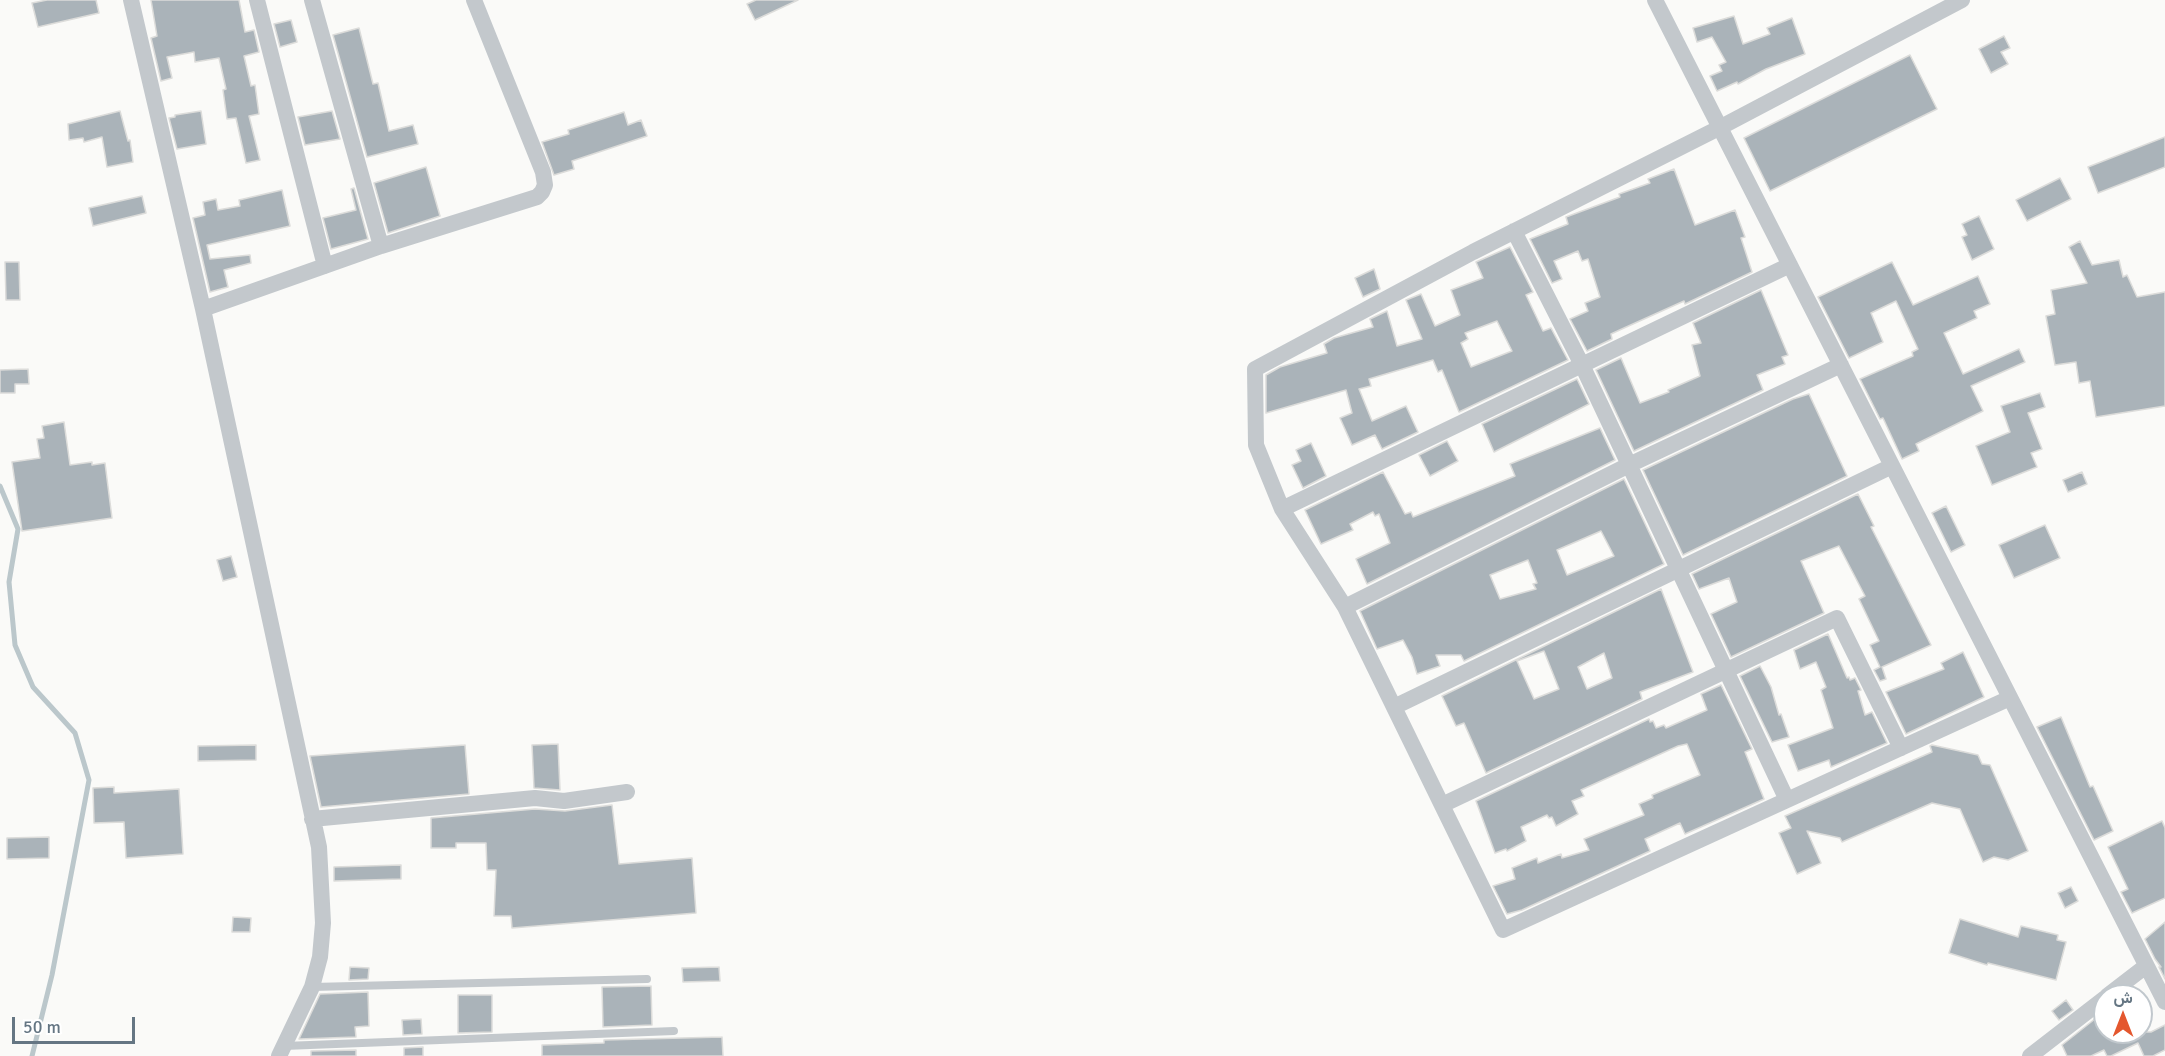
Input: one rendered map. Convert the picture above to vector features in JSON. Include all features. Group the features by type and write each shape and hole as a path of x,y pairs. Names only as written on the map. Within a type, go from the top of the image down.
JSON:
{"street":[{"path":"131,0 202,309 319,847 323,923 320,957 312,987 282,1051"},
{"path":"257,0 325,266"},
{"path":"312,0 381,246"},
{"path":"202,309 381,246 537,196 542,192 545,185 543,172 474,0"},
{"path":"1655,0 2165,1002"},
{"path":"1962,0 1719,128 1514,231 1255,369 1256,445 1282,508 1345,607 1503,930 2010,698"},
{"path":"1514,231 1582,365 1787,800"},
{"path":"1282,508 1790,265"},
{"path":"1345,607 1629,465 1841,365"},
{"path":"1394,707 1892,466"},
{"path":"1442,805 1837,618 1901,748"},
{"path":"312,819 536,798 564,801 627,792"},
{"path":"2123,984 2146,966"},
{"path":"2030,1056 2093,1007"}],"lane":[{"path":"312,987 647,979"},
{"path":"282,1051 674,1031"}],"building":[{"path":"47,0 96,0 99,13 38,27 32,3"},
{"path":"151,0 239,0 245,32 254,30 259,52 244,56 251,86 255,85 259,114 249,116 260,160 246,163 236,118 227,119 223,90 226,89 219,58 195,62 194,52 167,57 172,78 161,81 151,38 157,36"},
{"path":"756,0 798,0 755,20 747,4"},
{"path":"1734,16 1743,44 1770,34 1767,28 1792,18 1805,54 1717,91 1710,76 1722,71 1719,65 1726,62 1712,37 1697,42 1693,28"},
{"path":"291,20 297,42 280,47 274,24"},
{"path":"359,28 373,84 378,83 389,131 413,125 418,144 367,157 333,35"},
{"path":"2004,36 2010,48 2001,52 2008,64 1991,73 1979,49"},
{"path":"1910,55 1937,109 1770,191 1744,138"},
{"path":"120,111 128,141 130,140 133,162 107,167 102,137 84,142 83,138 69,140 68,124"},
{"path":"201,111 206,144 177,149 169,118"},
{"path":"332,111 340,139 305,145 298,117"},
{"path":"624,112 628,125 641,120 647,136 572,161 574,169 554,175 542,142 569,134 568,130"},
{"path":"2165,137 2165,167 2098,193 2088,167"},
{"path":"426,167 440,216 388,233 374,183"},
{"path":"1674,169 1695,225 1735,210 1745,237 1741,238 1752,272 1685,304 1684,301 1611,334 1612,339 1587,351 1570,319 1588,311 1585,303 1600,297 1588,259 1582,261 1578,251 1554,261 1562,279 1552,283 1530,239 1568,224 1566,217 1620,197 1619,194 1650,183 1648,179"},
{"path":"2060,178 2071,199 2027,221 2016,200"},
{"path":"354,188 368,239 331,249 323,218 356,210 351,189"},
{"path":"282,190 290,226 207,245 210,259 250,255 251,263 224,270 228,287 210,292 193,218 205,215 203,202 216,199 218,210 240,206 239,200"},
{"path":"142,196 146,213 93,226 89,208"},
{"path":"1979,216 1994,249 1972,260 1962,237 1967,235 1962,224"},
{"path":"2080,241 2092,265 2119,260 2123,277 2127,275 2137,297 2165,292 2165,406 2096,417 2090,381 2079,383 2076,362 2055,365 2046,316 2055,314 2051,290 2087,283 2069,247"},
{"path":"1510,247 1533,292 1526,295 1543,331 1551,328 1568,360 1459,412 1442,370 1438,372 1433,360 1369,379 1371,386 1359,389 1372,421 1406,406 1418,432 1382,449 1375,435 1352,445 1340,418 1352,413 1346,390 1266,413 1266,375 1280,367 1327,353 1324,344 1334,338 1373,327 1370,319 1387,311 1397,346 1422,339 1406,300 1421,294 1435,326 1460,315 1451,290 1483,278 1476,262","holes":["1497,321 1512,351 1471,367 1461,343 1468,339 1465,333"]},
{"path":"5,262 19,262 20,300 6,300"},
{"path":"1892,262 1913,305 1978,276 1990,304 1974,311 1977,318 1944,333 1963,374 2019,349 2025,362 1971,386 1983,411 1916,444 1919,451 1902,459 1883,418 1880,419 1860,379 1913,356 1912,352 1918,349 1896,301 1871,313 1883,342 1849,358 1818,297"},
{"path":"1374,269 1380,289 1363,297 1355,278"},
{"path":"1761,290 1788,355 1782,357 1785,364 1757,375 1763,390 1634,451 1596,370 1621,358 1640,403 1669,392 1668,390 1700,376 1692,345 1701,343 1693,323"},
{"path":"28,369 29,384 15,384 15,393 0,393 0,370"},
{"path":"1577,379 1589,404 1494,452 1482,424"},
{"path":"2040,393 2045,407 2028,413 2042,449 2031,453 2037,467 1992,485 1976,446 2010,432 2001,406"},
{"path":"1809,394 1847,476 1683,555 1643,470 1793,399"},
{"path":"64,422 70,465 105,463 112,518 22,531 12,462 40,458 37,439 44,438 42,426"},
{"path":"1600,428 1615,460 1367,584 1356,559 1390,543 1379,514 1375,516 1373,512 1350,524 1353,530 1321,544 1305,510 1383,472 1405,514 1411,512 1413,517 1515,476 1510,464"},
{"path":"1447,441 1458,461 1430,476 1419,455"},
{"path":"1311,443 1326,476 1303,488 1292,465 1301,461 1296,450"},
{"path":"2082,472 2087,484 2068,492 2063,480"},
{"path":"1624,479 1664,564 1464,661 1461,655 1436,655 1440,666 1417,674 1412,657 1403,640 1377,649 1360,611","holes":["1601,531 1614,556 1567,575 1557,550","1528,560 1537,583 1533,584 1536,589 1500,599 1490,575"]},
{"path":"1858,494 1874,526 1871,527 1931,645 1882,667 1886,679 1880,681 1874,670 1880,667 1870,645 1879,641 1859,599 1865,596 1839,546 1801,561 1824,613 1731,657 1711,614 1737,602 1729,578 1699,589 1692,574"},
{"path":"1946,506 1965,545 1951,552 1932,513"},
{"path":"2045,525 2060,558 2014,578 1999,545"},
{"path":"231,556 237,577 223,581 217,560"},
{"path":"1661,589 1693,672 1640,692 1642,699 1486,773 1464,723 1456,726 1442,696","holes":["1544,651 1559,689 1534,699 1517,661","1604,653 1612,678 1587,689 1578,667"]},
{"path":"1828,634 1847,678 1849,677 1850,680 1855,678 1861,690 1858,691 1865,715 1872,712 1887,743 1831,767 1829,760 1798,771 1788,745 1833,728 1821,690 1826,687 1816,662 1800,669 1794,650"},
{"path":"1963,652 1984,697 1906,734 1886,692 1944,669 1941,663"},
{"path":"1760,666 1771,687 1779,715 1781,714 1789,737 1772,742 1740,676"},
{"path":"1721,685 1752,749 1745,752 1764,799 1685,834 1680,823 1645,839 1650,851 1522,910 1507,914 1493,886 1515,879 1512,868 1537,858 1538,863 1561,854 1562,858 1589,850 1584,839 1644,815 1639,804 1653,798 1652,795 1700,775 1687,744 1678,746 1581,790 1584,796 1572,801 1578,814 1556,826 1552,817 1549,818 1547,815 1521,827 1526,841 1507,851 1506,849 1495,853 1476,801 1649,719 1650,722 1653,721 1656,728 1664,725 1666,728 1707,710 1701,694"},
{"path":"2061,717 2090,787 2093,786 2113,831 2094,840 2037,727"},
{"path":"558,744 560,790 534,788 532,745"},
{"path":"256,745 256,760 198,761 198,746"},
{"path":"465,745 469,794 321,807 310,756"},
{"path":"1930,746 1978,755 1982,764 1990,765 2028,851 2008,860 1994,857 1983,862 1960,809 1932,803 1842,842 1840,838 1807,831 1821,863 1797,874 1779,833 1791,828 1785,816 1932,752"},
{"path":"114,787 114,793 179,789 183,854 126,858 124,822 94,823 93,788"},
{"path":"612,805 619,864 692,858 696,913 512,928 511,916 494,916 496,870 487,870 486,843 456,843 456,848 431,848 431,818 535,809 565,811"},
{"path":"2162,821 2165,828 2165,898 2132,913 2121,892 2128,889 2108,847"},
{"path":"49,837 49,858 7,859 7,838"},
{"path":"401,865 401,879 334,881 334,867"},
{"path":"2071,887 2078,901 2065,908 2058,893"},
{"path":"233,917 251,918 250,932 232,932"},
{"path":"1960,919 2018,937 2021,926 2058,935 2057,940 2066,942 2056,980 1988,963 1987,965 1949,953"},
{"path":"2165,922 2165,979 2145,939"},
{"path":"350,967 369,968 368,979 349,980"},
{"path":"719,967 720,981 683,982 682,968"},
{"path":"651,986 652,1025 603,1027 602,987"},
{"path":"368,992 369,1026 355,1027 356,1037 299,1039 320,994"},
{"path":"458,995 492,995 492,1032 458,1033"},
{"path":"2066,1000 2073,1010 2059,1020 2052,1011"},
{"path":"421,1019 422,1034 403,1035 402,1020"},
{"path":"2093,1020 2093,1044 2136,1044 2111,1056 2107,1056 2104,1050 2091,1056 2067,1056 2062,1045"},
{"path":"2165,1025 2165,1050 2153,1056 2144,1056 2138,1044 2153,1044 2153,1031"},
{"path":"722,1037 723,1056 542,1056 542,1045 604,1043 604,1040"},
{"path":"423,1047 423,1056 404,1056 404,1048"},
{"path":"356,1050 356,1056 311,1056 311,1051"}],"waterway":[{"path":"0,486 18,529 9,582 15,645 33,687 75,733 89,780 52,975 32,1056"}]}
